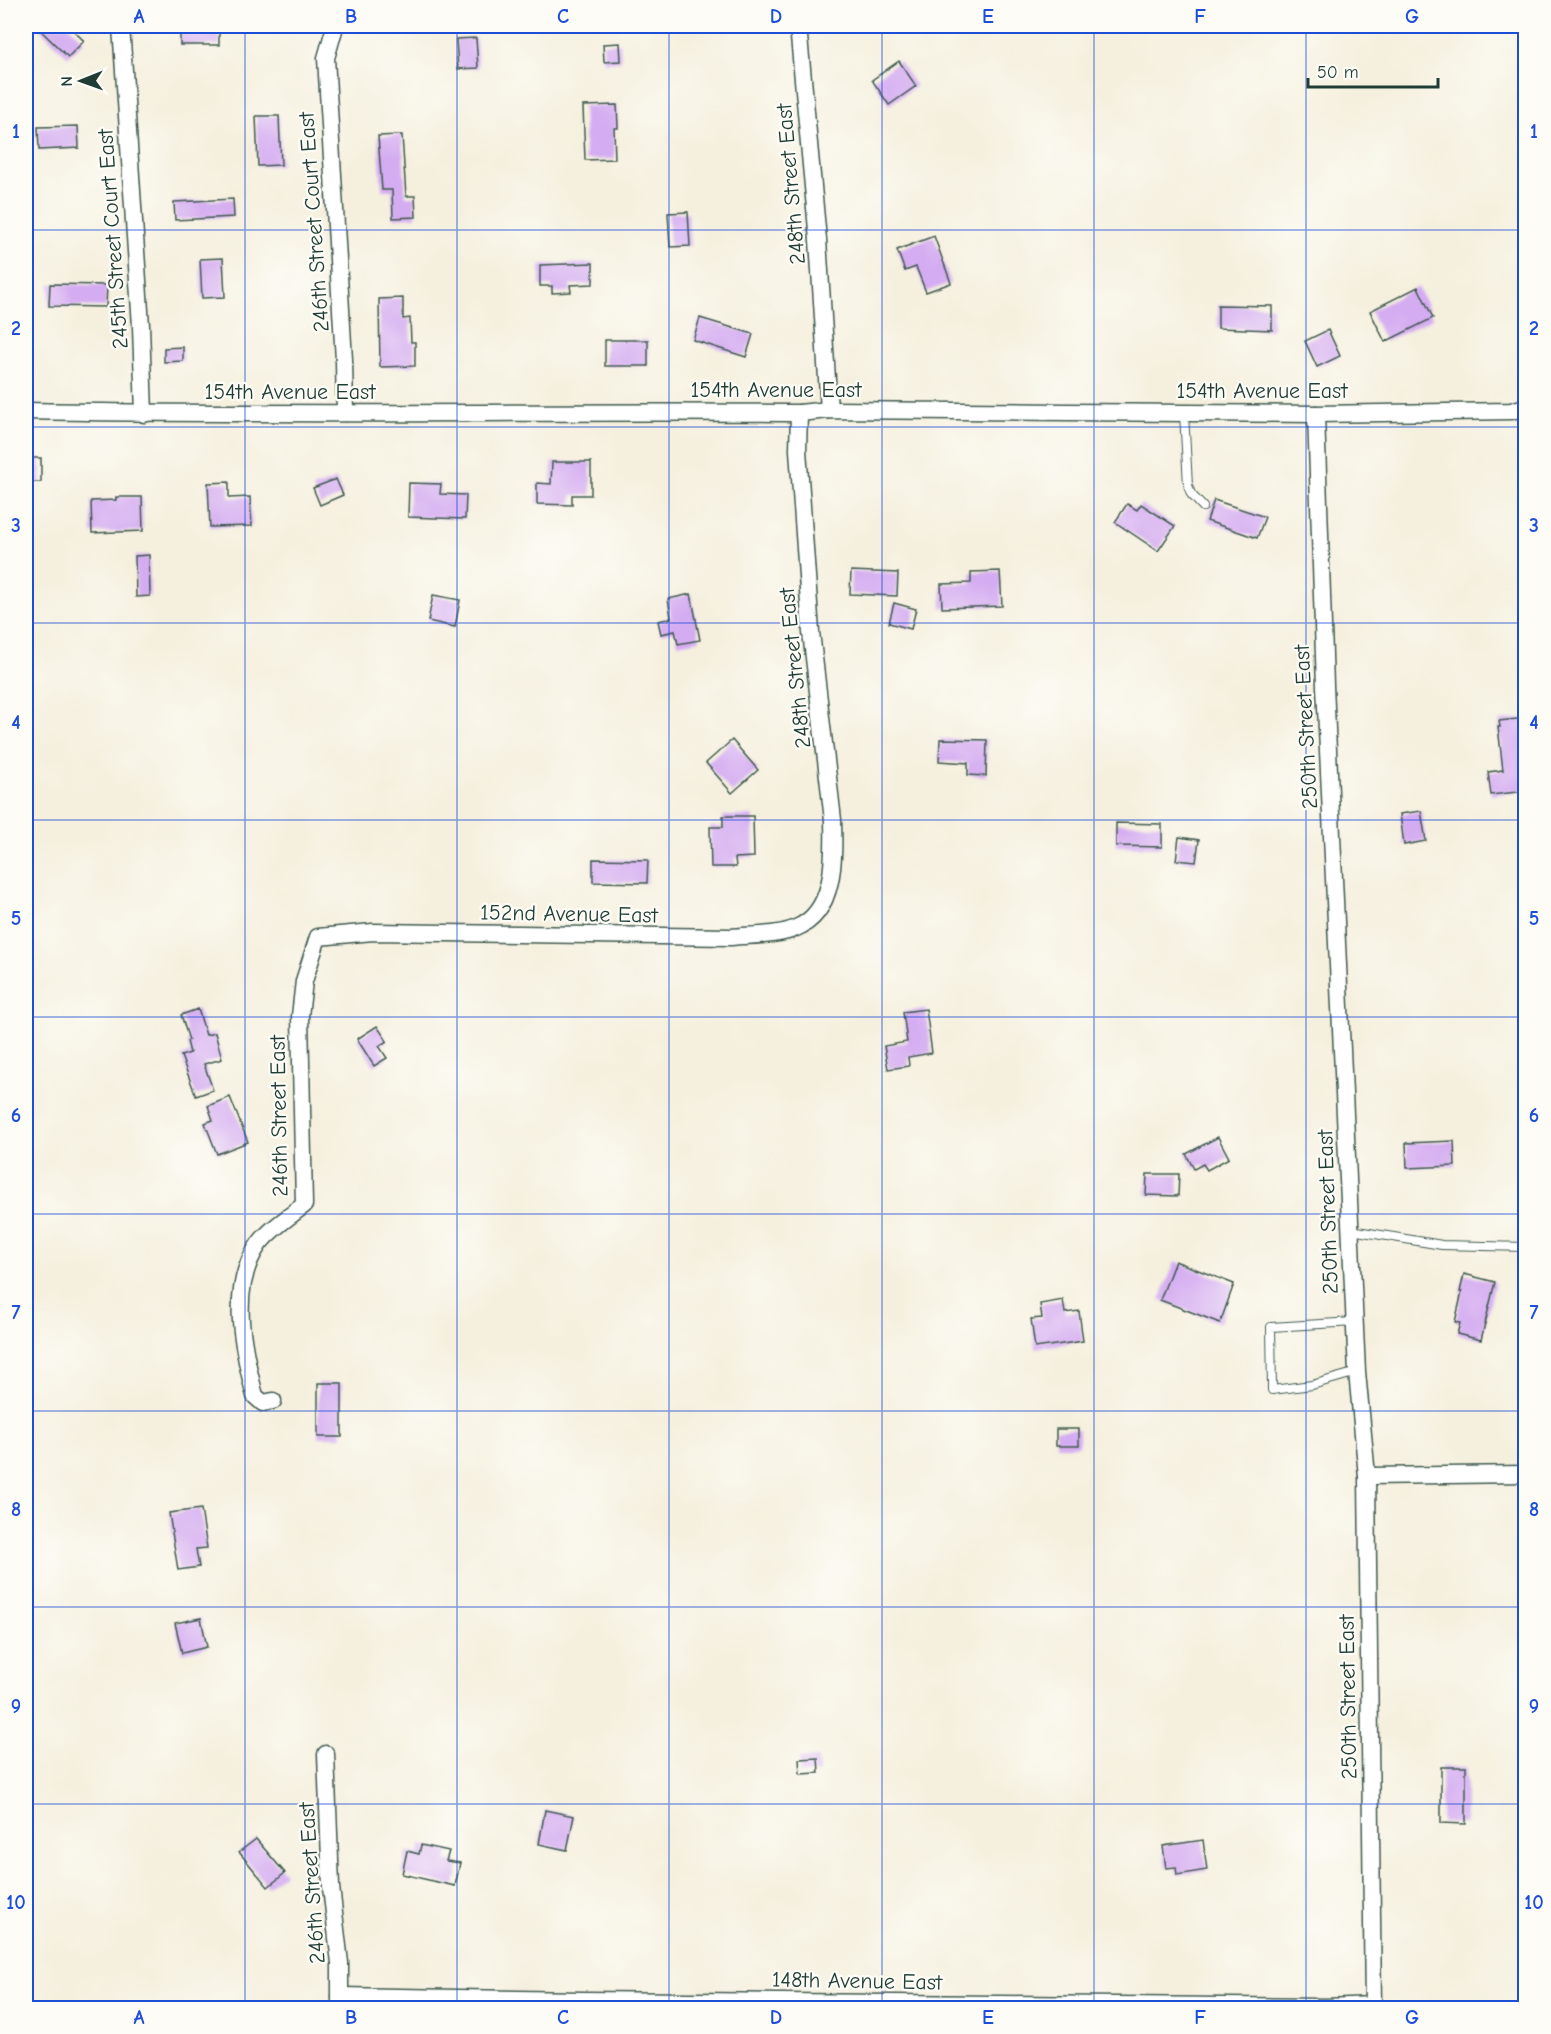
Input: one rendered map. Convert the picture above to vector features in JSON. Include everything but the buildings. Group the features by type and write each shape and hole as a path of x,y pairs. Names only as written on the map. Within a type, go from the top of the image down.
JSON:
{"street":[{"name":"245th Street Court East","path":"121,26 141,326 144,414"},
{"name":"248th Street East","path":"798,26 818,240 829,410"},
{"name":"246th Street Court East","path":"334,30 326,58 344,360 345,413"},
{"name":"154th Avenue East","path":"26,411 144,414 799,413 829,410 1316,414 1511,411 1526,405"},
{"name":"248th Street East","path":"799,413 798,450 811,632 834,837 828,885 823,904 815,915"},
{"name":"250th Street East","path":"1316,414 1326,697 1354,1322 1367,1476 1373,2007"},
{"name":"152nd Avenue East","path":"318,937 373,932 731,936 786,931 796,928 815,915"},
{"name":"246th Street East","path":"273,1401 263,1403 255,1396 241,1327 241,1293 248,1262 260,1243 304,1205 300,1016 304,981 318,937"},
{"path":"1367,1476 1526,1474"},
{"name":"246th Street East","path":"326,1754 331,1887 340,1964 340,2002"},
{"name":"148th Avenue East","path":"340,2002 594,2000 1373,2007"}],"lane":[{"path":"1184,413 1188,485 1191,494 1203,507"},
{"path":"1350,1230 1442,1245 1526,1247"},
{"path":"1354,1322 1271,1326 1272,1390 1312,1385 1357,1372"}]}
